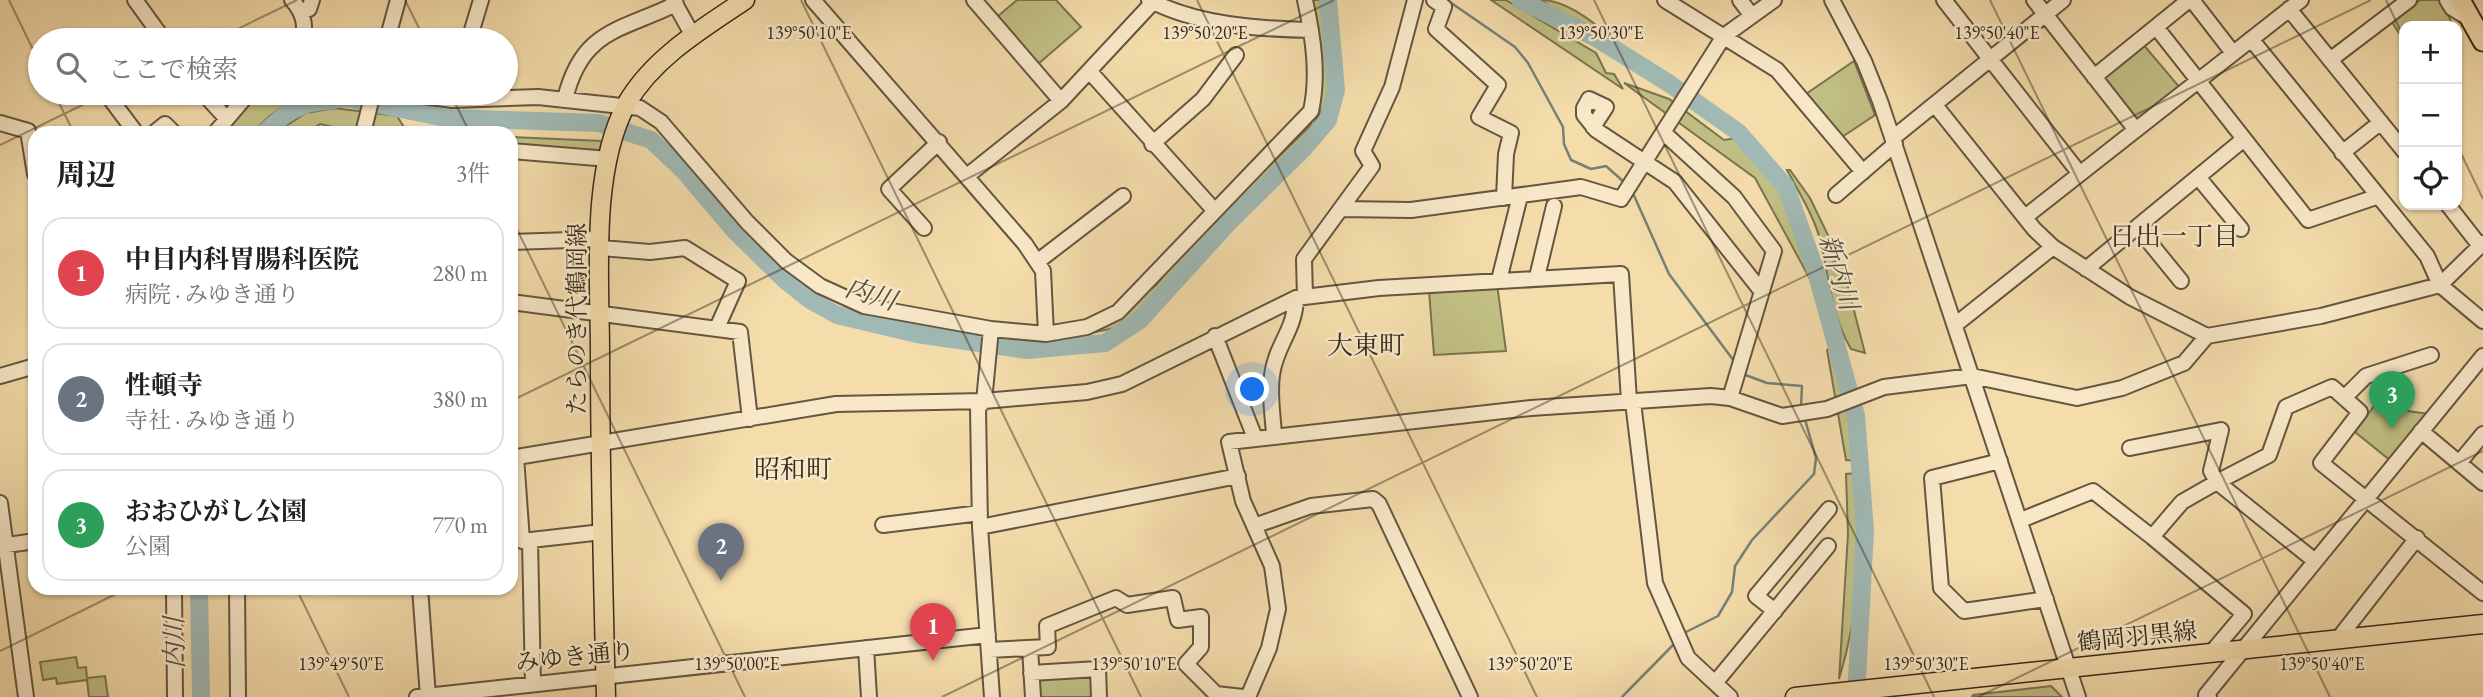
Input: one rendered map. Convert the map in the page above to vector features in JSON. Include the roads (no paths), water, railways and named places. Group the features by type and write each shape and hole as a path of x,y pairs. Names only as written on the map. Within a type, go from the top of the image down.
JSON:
{"highway":[{"path":"2460,0 2483,41"}],"main road":[{"name":"たらのき代鶴岡線","path":"606,697 600,313 601,244 610,154 624,109 645,77 693,36 743,1"},
{"name":"鶴岡羽黒線","path":"1796,697 2483,624"}],"street":[{"path":"135,0 155,28"},
{"path":"297,6 309,9 312,0"},
{"path":"390,28 398,0"},
{"path":"473,28 481,0"},
{"path":"813,0 939,142 1037,262 1043,271 1046,334"},
{"path":"974,0 1061,101"},
{"path":"518,97 565,99 624,109 640,108 661,122 747,222 786,261 820,286 864,306 991,329 1046,334 1087,327 1118,312 1311,111 1316,90 1311,30 1305,0"},
{"path":"1274,435 1272,375 1280,349 1295,318 1304,259 1372,166 1363,151 1392,87 1415,0"},
{"path":"1434,0 1444,8 1436,29 1497,85 1479,117 1511,134 1506,154 1504,198"},
{"path":"1665,0 1777,70 1863,172"},
{"path":"1740,0 1752,16"},
{"path":"1342,209 1411,210 1581,187 1621,199 1724,36 1774,0"},
{"path":"1832,0 1864,61 1894,141 2078,697"},
{"path":"1944,0 2080,174"},
{"path":"2034,0 2136,130"},
{"path":"1836,195 1935,105 2063,0"},
{"path":"2094,77 2190,0 2233,53"},
{"path":"2330,60 2409,0"},
{"path":"2447,0 2452,8 2472,21"},
{"path":"967,176 1061,101 1091,73 1152,1 1204,19 1263,29 1311,30"},
{"path":"565,99 577,64 593,43 616,28 675,2 693,36"},
{"path":"2025,217 2295,5 2330,60 2401,147"},
{"path":"297,6 304,28"},
{"path":"2156,27 2308,220 2376,197"},
{"path":"2251,39 2376,197 2427,256 2440,285 2483,321"},
{"path":"1152,144 1203,99 1236,55"},
{"path":"1091,73 1214,210"},
{"path":"115,105 131,126"},
{"path":"214,105 226,118"},
{"path":"220,126 238,105"},
{"path":"365,126 370,105"},
{"path":"1935,105 2025,217 2053,247 2130,297 2207,336 2321,316 2440,285 2482,244 2452,210"},
{"path":"2342,153 2381,122"},
{"path":"0,123 28,131"},
{"path":"1593,127 1675,182 1762,292"},
{"path":"1666,129 1734,197 1774,251 1730,398"},
{"path":"2086,269 2244,138"},
{"path":"924,228 889,189 939,142"},
{"path":"518,151 610,154"},
{"path":"2198,177 2241,229"},
{"path":"1037,262 1123,196"},
{"path":"1499,280 1520,196"},
{"path":"1537,277 1554,206"},
{"path":"2137,228 2180,281"},
{"path":"518,242 601,244 650,252 685,248 738,281 717,328"},
{"path":"1955,325 2053,247"},
{"path":"518,456 836,404 984,401 1087,392 1122,384 1214,336 1300,297 1537,277 1621,274 1631,402 1655,583 1688,658 1730,697"},
{"path":"518,303 740,332 750,419"},
{"path":"991,329 984,401 978,408 980,520 992,697"},
{"path":"1214,336 1255,438"},
{"path":"1248,697 1269,648 1278,609 1272,566 1254,526 1229,442 1274,435 1711,396 1730,398 1782,416 1828,409 1884,387 1972,376 2077,398 2122,388 2184,363 2207,336"},
{"path":"2344,398 2366,376 2431,355"},
{"path":"2207,696 2483,356"},
{"path":"0,376 28,368"},
{"path":"2152,537 2182,502 2269,455 2286,407 2332,387 2360,412 2321,463 2367,497 2483,593"},
{"path":"2130,448 2221,430 2211,471 2217,482 2315,561"},
{"path":"2421,431 2483,483"},
{"path":"2459,463 2483,434"},
{"path":"2000,461 1932,478 1941,588 1964,611 2046,599"},
{"path":"883,524 980,520 1238,476"},
{"path":"2021,520 2093,491 2244,614 2212,652"},
{"path":"518,499 522,541 602,532"},
{"path":"1254,526 1311,506 1373,499 1379,504 1470,697"},
{"path":"0,503 3,546 26,697"},
{"path":"1774,611 1756,596 1829,509"},
{"path":"2338,639 2417,538"},
{"path":"530,541 533,684"},
{"path":"3,546 28,542"},
{"path":"1715,683 1828,547"},
{"path":"174,595 175,697"},
{"path":"237,595 238,697"},
{"path":"420,595 424,696"},
{"path":"1033,697 1030,648 1048,647 1047,626 1116,598 1127,605 1173,598 1178,620 1201,617 1201,647 1186,664 1216,694 1243,697"},
{"name":"みゆき通り","path":"424,696 866,648 988,643 1030,648"},
{"path":"866,648 869,697"},
{"path":"1031,673 1098,669 1099,697"}],"waterway":[{"name":"内川","path":"381,105 446,118 599,123 651,140 683,170 734,230 785,280 810,300 837,315 917,334 1027,350 1105,343 1140,320 1230,221 1304,148 1328,120 1336,90 1328,0"},
{"path":"1447,0 1515,47 1528,63 1563,127 1564,144 1571,160 1591,169 1606,166 1625,183"},
{"name":"新内川","path":"1520,0 1598,39 1670,84 1738,132 1786,187 1817,275 1856,416 1865,530 1856,697"},
{"name":"内川","path":"272,126 288,112 305,105"},
{"path":"1632,191 1669,274 1734,361"},
{"path":"1743,374 1767,383 1802,386 1801,406"},
{"path":"1684,633 1718,616 1732,592 1735,566 1752,540 1814,474 1816,458 1804,416"},
{"name":"内川","path":"199,595 201,697"},
{"path":"1622,697 1675,643"}],"place":[{"name":"おおひがし公園","path":"2392,429"},
{"name":"性頓寺","path":"721,581"},
{"name":"中目内科胃腸科医院","path":"933,661"}],"district":[{"name":"日出一丁目","path":"2174,236"},
{"name":"大東町","path":"1366,345"},
{"name":"昭和町","path":"793,469"}]}
